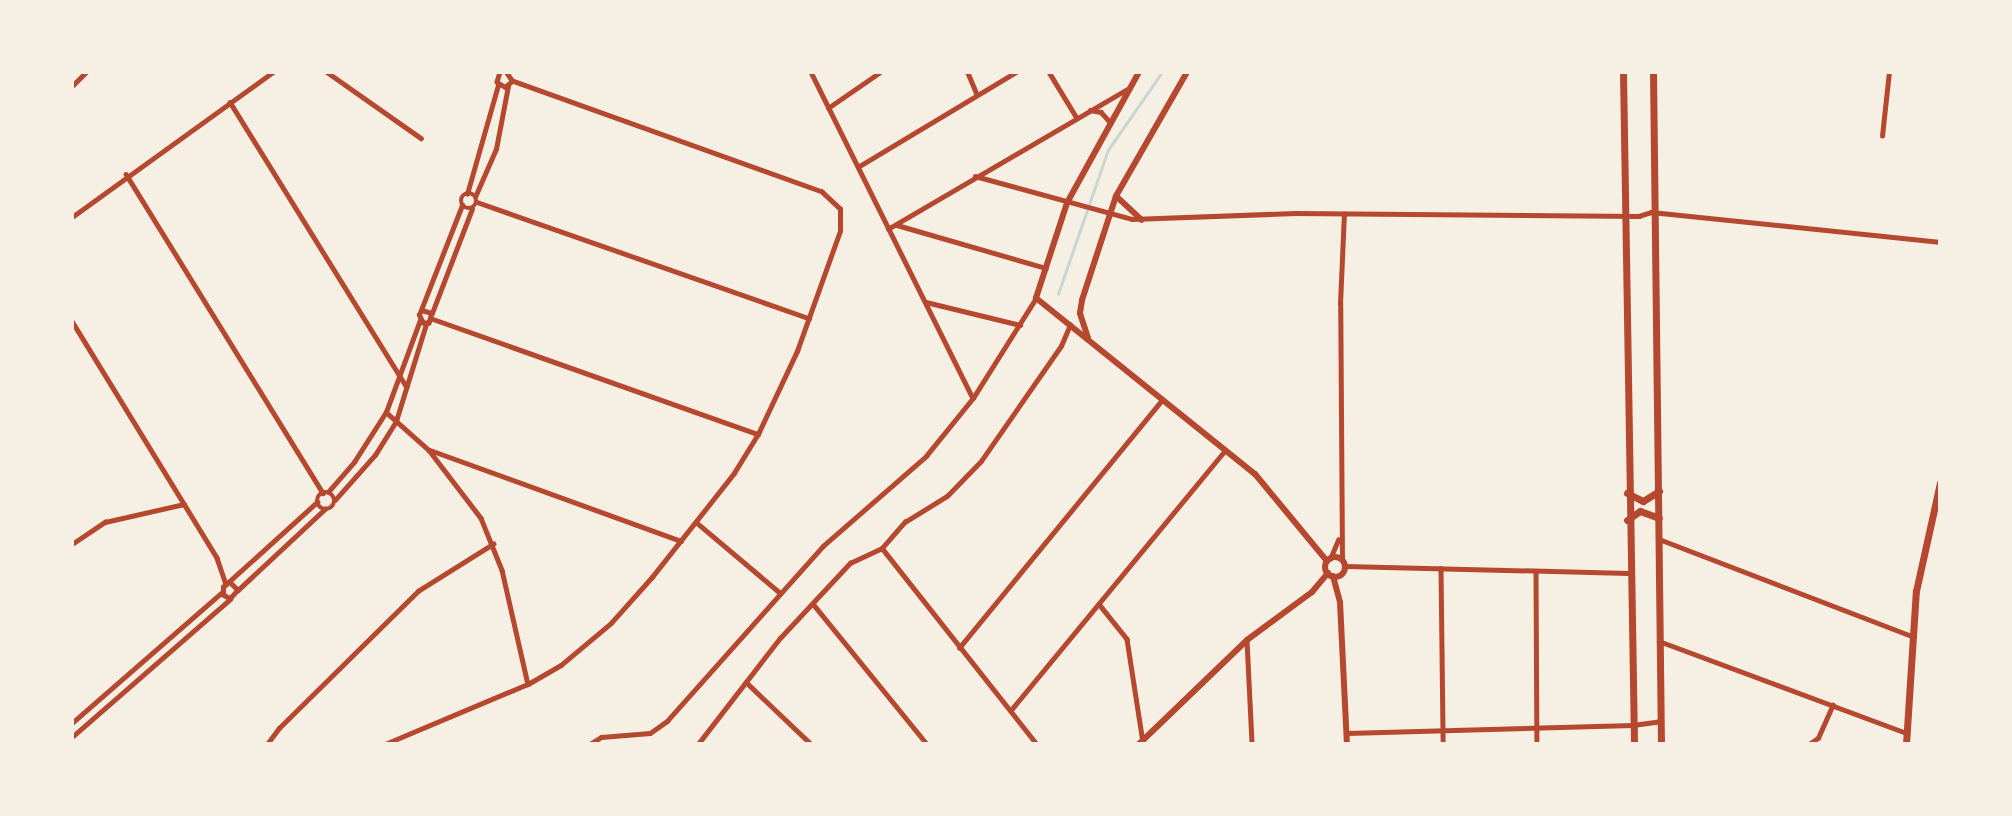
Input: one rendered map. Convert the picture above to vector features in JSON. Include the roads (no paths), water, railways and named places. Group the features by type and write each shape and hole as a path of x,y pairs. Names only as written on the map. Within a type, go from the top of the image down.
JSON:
{"main road":[{"path":"1623,72 1627,215 1627,520 1633,744"},
{"path":"1653,72 1657,212 1658,641 1661,744"},
{"path":"1906,744 1921,560 1940,483"},
{"path":"1627,493 1643,501 1659,491"},
{"path":"1627,520 1640,511 1658,518"}],"street":[{"path":"72,86 86,72"},
{"path":"72,217 126,174 273,72"},
{"path":"327,72 421,138"},
{"path":"811,72 973,398"},
{"path":"828,108 877,72 1010,72"},
{"path":"967,72 977,94"},
{"path":"858,168 1016,72"},
{"path":"1049,72 1077,118"},
{"path":"590,744 601,737 658,729 823,546 926,456 973,398 1036,298 1071,204 1109,121 1139,72"},
{"path":"1088,340 1082,324 1082,300 1116,196 1187,72"},
{"path":"1882,136 1889,72"},
{"path":"72,723 222,592 228,583 317,502 354,462 386,412 467,194 498,85 506,74"},
{"path":"72,737 230,599 335,500 375,455 396,421 426,324 432,316 496,149 508,86 506,74"},
{"path":"385,744 528,684 561,665 611,623 696,522 758,434 809,318 840,231 842,217 835,202 822,192 506,74"},
{"path":"498,85 508,86"},
{"path":"888,229 1130,87"},
{"path":"230,102 407,387"},
{"path":"1089,110 1101,112 1109,121"},
{"path":"126,174 325,492 335,500"},
{"path":"975,176 1110,216 1142,220 1345,214 1627,215 1657,212 1940,242"},
{"path":"467,194 476,200 809,318"},
{"path":"1116,196 1142,220"},
{"path":"462,205 472,209"},
{"path":"1345,214 1338,540 1343,566 1339,593 1347,744"},
{"path":"896,225 1046,268"},
{"path":"1036,298 1226,449 1274,493 1329,560 1343,566 1628,573"},
{"path":"925,302 1020,325"},
{"path":"422,310 432,316 758,434"},
{"path":"420,320 426,324"},
{"path":"72,321 217,558 228,583 238,590"},
{"path":"698,744 780,638 814,605 850,563 882,548 905,522 947,496 981,461 1061,346 1070,324"},
{"path":"959,648 1162,400"},
{"path":"386,412 429,450 469,499 493,544 528,684"},
{"path":"1011,710 1226,449"},
{"path":"429,450 681,541"},
{"path":"317,502 325,509"},
{"path":"72,544 105,522 184,504"},
{"path":"696,522 779,592"},
{"path":"1659,539 1915,637"},
{"path":"1338,540 1329,560 1330,575 1339,593"},
{"path":"267,744 279,727 418,592 493,544"},
{"path":"882,548 1037,744"},
{"path":"1141,743 1247,640 1343,566"},
{"path":"1441,568 1443,744"},
{"path":"1536,571 1537,744"},
{"path":"222,592 230,599"},
{"path":"1099,604 1127,639 1141,743"},
{"path":"814,605 927,744"},
{"path":"1247,640 1251,744"},
{"path":"1658,641 1908,733"},
{"path":"746,682 811,744"},
{"path":"1809,744 1818,738 1833,705"},
{"path":"1347,733 1633,725 1660,721"}],"waterway":[{"path":"1058,294 1108,150 1162,72"}]}
